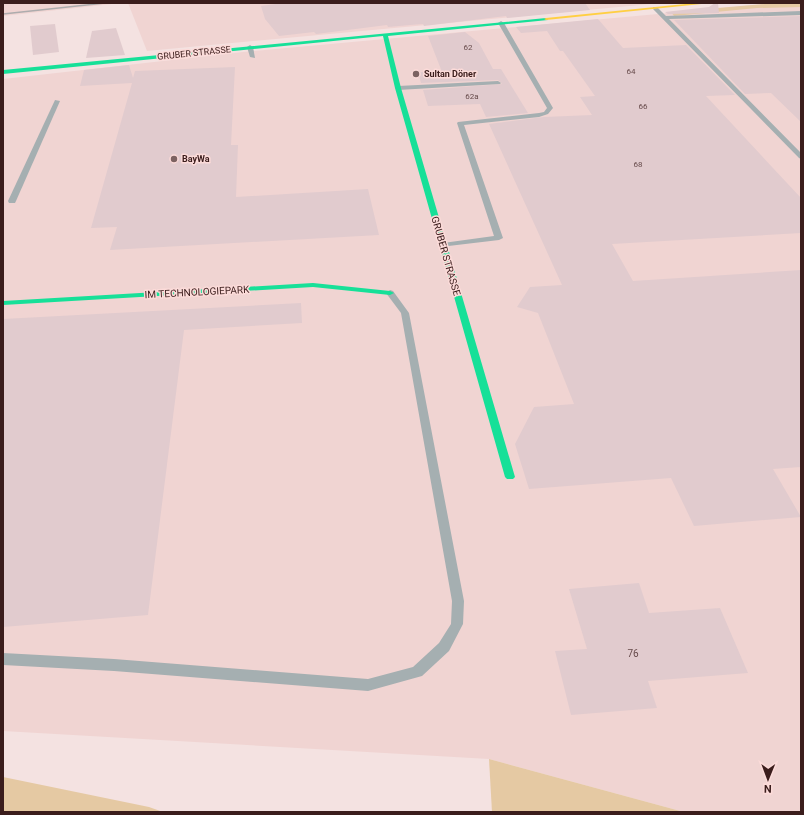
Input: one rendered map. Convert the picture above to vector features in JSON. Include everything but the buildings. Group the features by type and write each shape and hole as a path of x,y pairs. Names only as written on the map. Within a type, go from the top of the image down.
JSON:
{"street":[{"name":"GRUBER STRASSE","path":"3,72 709,3"},
{"name":"GRUBER STRASSE","path":"385,34 398,88 510,477"},
{"name":"IM TECHNOLOGIEPARK","path":"3,303 314,285 390,293"}],"lane":[{"path":"655,8 801,157"},
{"path":"665,18 801,13"},
{"path":"443,245 499,238 460,123 539,115 546,113 550,108 501,23"},
{"path":"250,47 253,58"},
{"path":"398,88 498,83"},
{"path":"12,201 57,101"},
{"path":"3,659 114,665 368,685 417,672 444,647 457,624 458,601 405,313 390,293"}],"shaded area":[{"path":"3,3 121,3 3,16"},
{"path":"128,3 662,3 147,51"},
{"path":"777,3 801,3 801,812 684,812 489,759 3,731 3,79 243,52"},
{"path":"777,3 801,3 801,7 757,8 674,16 671,12"},
{"path":"489,759 684,812 492,812"},
{"path":"3,777 149,807 163,812 3,812"}],"railway":[{"path":"3,14 105,3"}],"traffic: fast":[{"path":"3,72 546,19"},
{"path":"385,34 398,88 510,477"},
{"path":"3,303 313,285 390,293"}],"traffic: slow":[{"path":"546,19 709,3"}],"place":[{"name":"Sultan Döner","path":"416,74"},
{"name":"BayWa","path":"174,159"}]}
